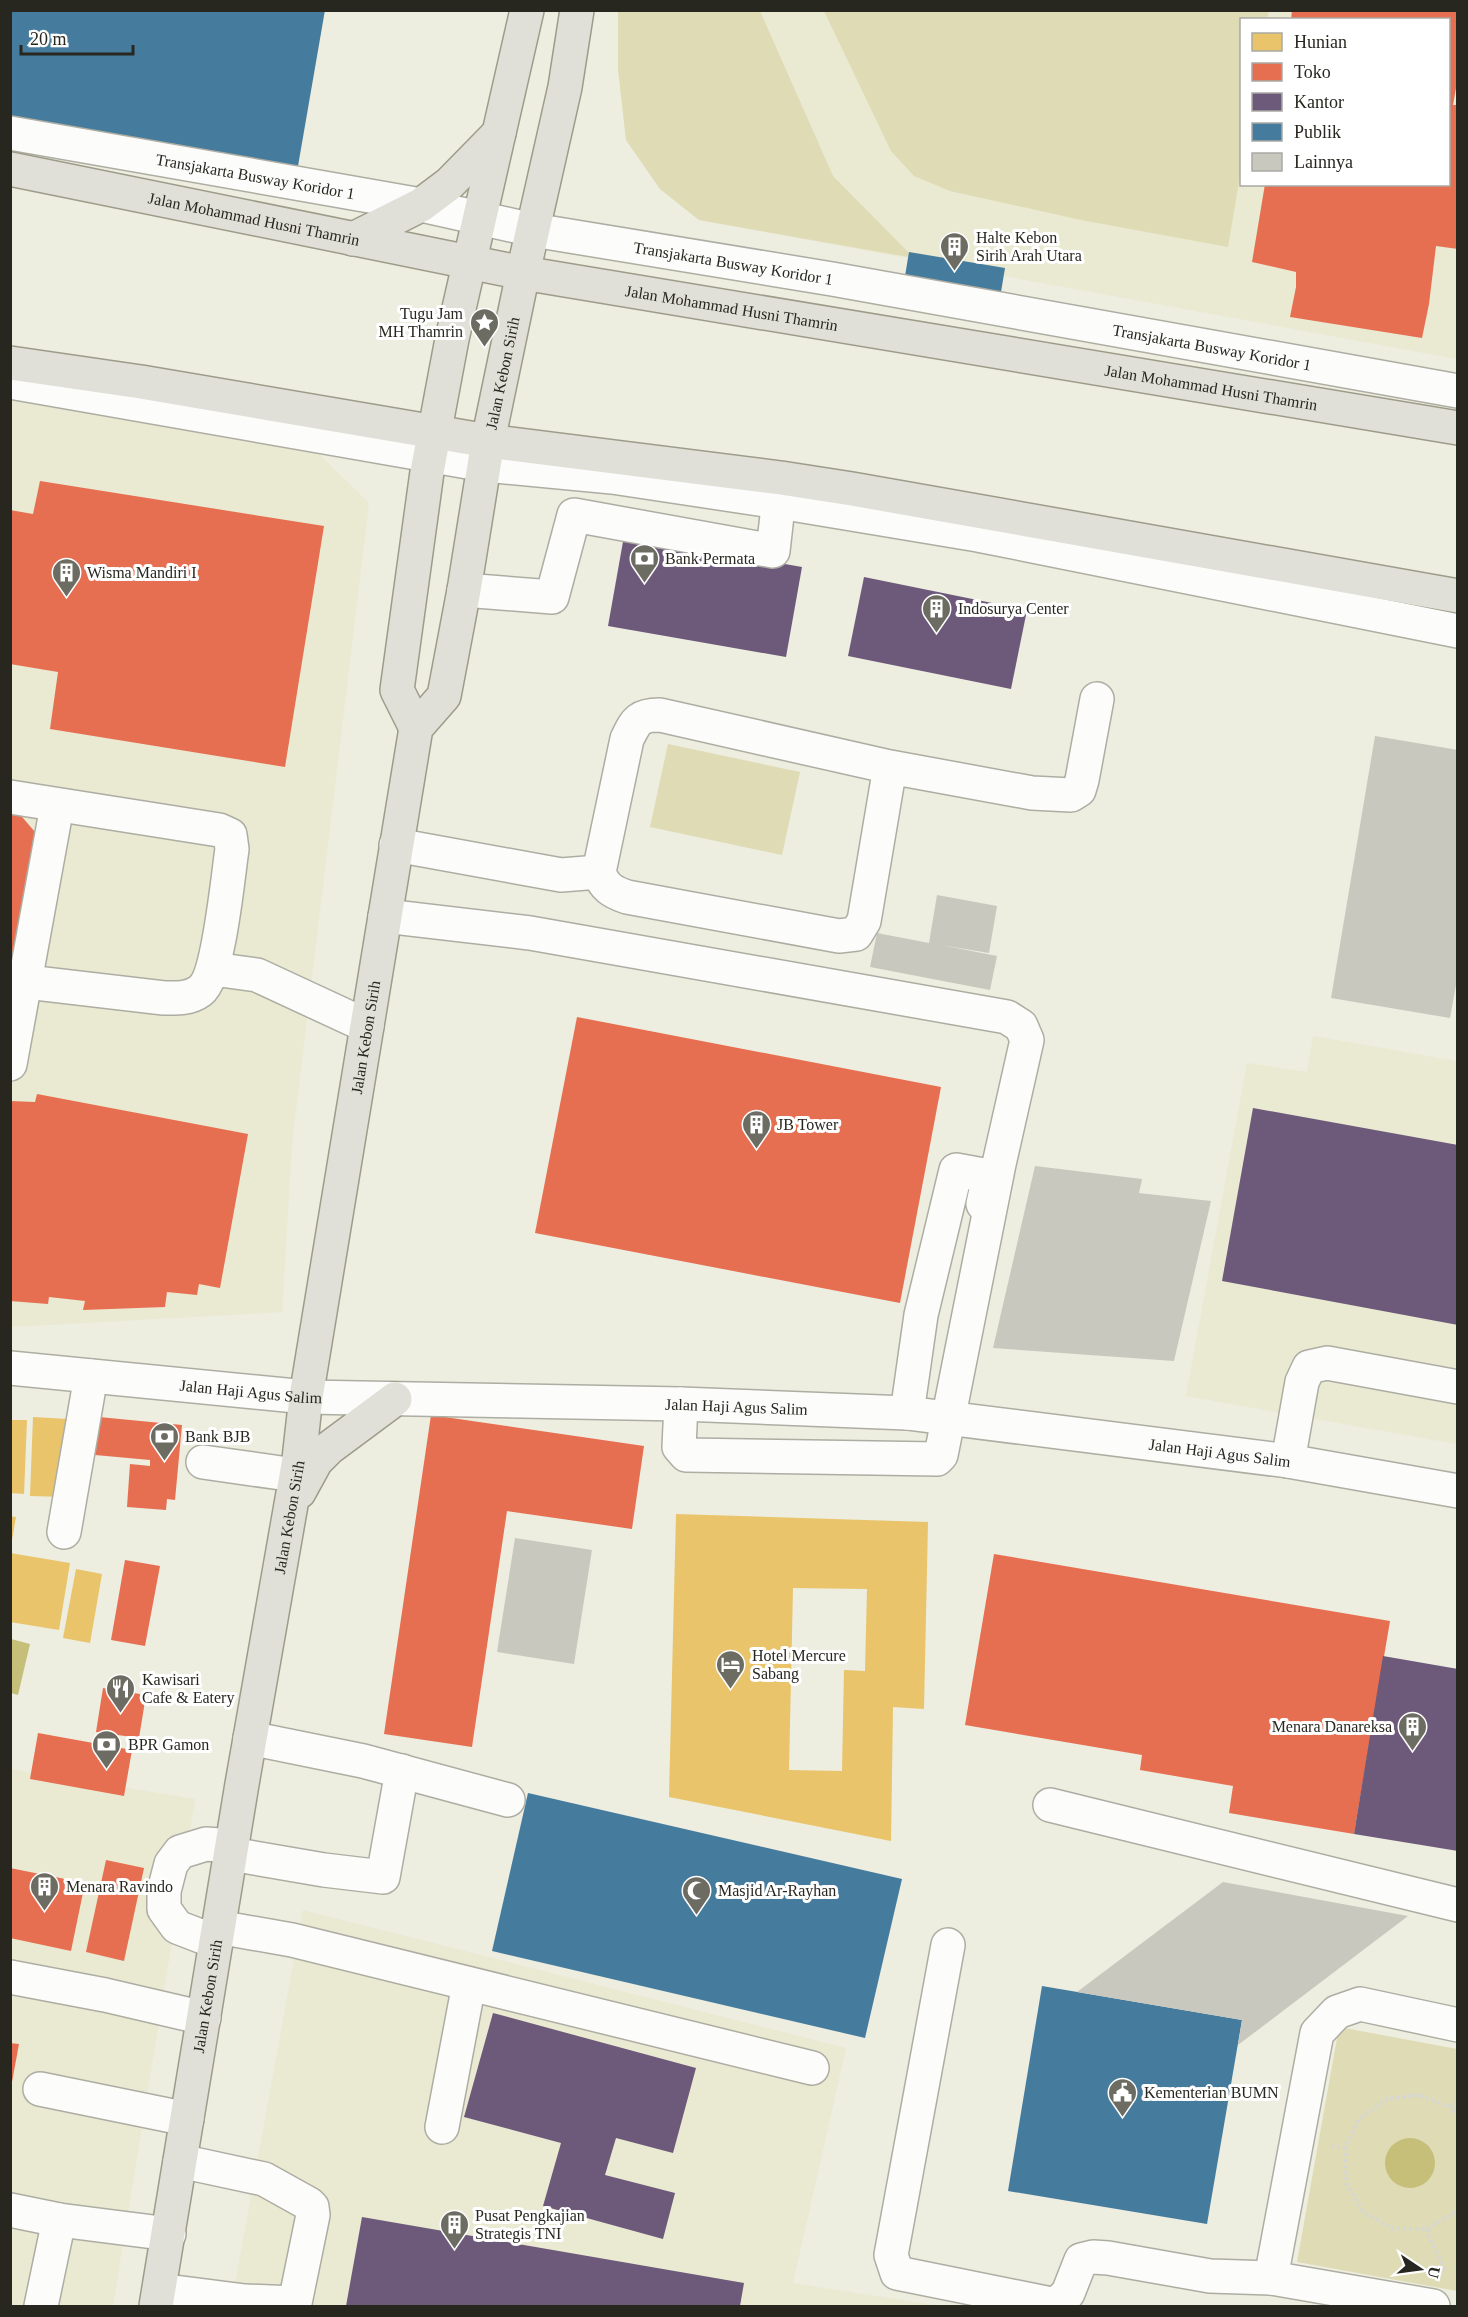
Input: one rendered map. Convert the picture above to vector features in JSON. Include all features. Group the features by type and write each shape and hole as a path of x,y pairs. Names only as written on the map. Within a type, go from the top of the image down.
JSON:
{"main road":[{"path":"416,728 397,690 432,443 527,10"},
{"name":"Jalan Kebon Sirih","path":"157,2298 296,1475 306,1396 416,728 444,696 487,453 523,273 565,87 577,10"},
{"path":"353,239 422,206 448,184 499,133"},
{"name":"Jalan Mohammad Husni Thamrin","path":"10,170 523,273 1458,428"},
{"path":"10,363 141,382 487,453 780,490 1458,596"},
{"path":"289,1512 316,1461 328,1448 395,1399"}],"street":[{"name":"Transjakarta Busway Koridor 1","path":"10,133 422,206 533,230 832,279 1458,392"},
{"path":"10,382 432,443"},
{"path":"464,591 552,597 574,515 773,551 780,490 978,535 1458,631"},
{"path":"890,767 864,921 856,933 838,936 627,897 603,885 599,872 627,739 636,721 646,715 660,715 890,767 1032,793 1071,795 1079,790 1082,780 1097,699"},
{"path":"10,797 219,830 230,835 232,849 213,969 201,990 186,998 164,998 27,982"},
{"path":"10,1064 27,982 57,806"},
{"path":"396,845 561,875 599,872"},
{"path":"385,916 530,933 1007,1017 1021,1026 1027,1040 965,1329 943,1449 936,1459 686,1455 680,1447 681,1404"},
{"path":"213,969 257,975 367,1026"},
{"path":"907,1413 921,1315 956,1170 989,1176 961,1310 965,1329"},
{"path":"1288,1461 1302,1382 1308,1367 1327,1363 1458,1388"},
{"name":"Jalan Haji Agus Salim","path":"10,1368 306,1396 681,1404 907,1413 1288,1461 1458,1491"},
{"path":"64,1532 91,1376"},
{"path":"203,1462 296,1475"},
{"path":"250,1738 363,1761 508,1800"},
{"path":"402,1771 383,1876 324,1870 206,1844 180,1852 171,1864 164,1891 164,1909 177,1927 217,1934 292,1940 812,2068"},
{"path":"1050,1805 1458,1905"},
{"path":"948,1945 891,2255 897,2273 1056,2305 1068,2293 1081,2260 1093,2257 1210,2276 1271,2278 1441,2293"},
{"path":"10,1977 105,1995 204,2018"},
{"path":"442,2127 469,1984"},
{"path":"1271,2278 1317,2033 1337,2012 1360,2004 1458,2025"},
{"path":"40,2089 188,2119"},
{"path":"157,2298 295,2303 313,2215 309,2204 264,2179 180,2161"},
{"path":"10,2210 59,2220 168,2234"},
{"path":"41,2307 59,2220"}],"path":[{"path":"1458,2116 1450,2107 1419,2095 1386,2099 1359,2119 1345,2148 1346,2183 1363,2212 1393,2229 1426,2229 1458,2211"},
{"path":"1450,2107 1458,2102"},
{"path":"1426,2229 1441,2293"}],"shaded area":[{"path":"618,11 1457,11 1457,359 699,220 660,189 626,140 618,69"},
{"path":"618,11 760,11 833,176 914,258 699,220 660,189 626,140 618,69"},
{"path":"824,11 1269,11 1267,18 1240,18 1240,176 1228,247 1081,220 950,191 914,176 891,151"},
{"path":"11,395 319,454 369,503 292,1143 282,1312 11,1327"},
{"path":"668,744 800,772 782,855 650,827"},
{"path":"1313,1036 1457,1061 1457,1444 1186,1396 1247,1063 1307,1072"},
{"path":"11,1639 30,1644 18,1695 11,1693"},
{"path":"10,1769 195,1799 113,2306 11,2306"},
{"path":"303,1910 846,2048 793,2283 940,2306 231,2306"},
{"path":"1339,2027 1457,2049 1457,2291 1297,2262"},
{"path":"1415,2138 1428,2145 1434,2153 1434,2173 1428,2181 1420,2187 1405,2188 1392,2181 1386,2173 1385,2158 1392,2145 1400,2139"}],"building: Hunian":[{"path":"33,1417 68,1419 65,1497 30,1496"},
{"path":"10,1420 27,1420 24,1494 10,1493"},
{"name":"Hotel Mercure Sabang","path":"676,1514 928,1522 924,1709 893,1707 891,1841 669,1797","holes":["793,1588 867,1589 865,1671 844,1670 842,1771 789,1770"]},
{"path":"10,1516 16,1517 12,1540 10,1540"},
{"path":"10,1553 70,1563 59,1630 10,1622"},
{"path":"76,1569 102,1574 90,1643 63,1638"}],"building: Toko":[{"path":"1292,10 1458,10 1458,77 1453,105 1458,105 1458,249 1436,246 1429,304 1422,338 1290,317 1296,287 1296,272 1252,262 1265,186 1450,186 1450,18 1291,18"},
{"path":"40,481 324,526 285,767 50,729 58,672 10,664 10,510 33,514"},
{"path":"10,810 17,811 35,832 12,973"},
{"path":"577,1017 941,1087 900,1303 535,1233"},
{"path":"37,1094 248,1134 220,1288 199,1284 197,1295 167,1292 165,1307 83,1310 85,1301 49,1297 48,1304 10,1301 10,1101 35,1102"},
{"path":"431,1415 644,1446 632,1529 507,1511 472,1747 384,1734"},
{"name":"Bank BJB","path":"99,1417 182,1425 175,1500 167,1499 166,1510 127,1507 130,1464 150,1466 150,1460 95,1455"},
{"path":"994,1554 1390,1621 1354,1834 1229,1813 1233,1786 1140,1770 1142,1755 965,1725"},
{"path":"125,1560 160,1566 145,1646 111,1640"},
{"name":"Kawisari Cafe & Eatery","path":"103,1688 146,1695 139,1738 96,1732"},
{"path":"38,1733 132,1750 124,1796 30,1779"},
{"path":"106,1860 144,1868 124,1961 86,1952"},
{"name":"Menara Ravindo","path":"10,1868 85,1883 71,1951 10,1938"},
{"path":"10,2043 19,2044 12,2082 10,2082"}],"building: Kantor":[{"path":"624,536 802,567 786,657 608,626"},
{"name":"Indosurya Center","path":"864,577 1027,610 1011,689 848,656"},
{"path":"1253,1108 1458,1145 1458,1325 1222,1281"},
{"name":"Menara Danareksa","path":"1383,1656 1458,1669 1458,1851 1354,1834"},
{"path":"493,2013 696,2068 673,2153 616,2138 605,2175 675,2193 663,2239 543,2206 561,2143 464,2117"},
{"name":"Pusat Pengkajian Strategis TNI","path":"362,2217 744,2283 740,2306 346,2306"}],"building: Publik":[{"path":"10,10 325,10 298,166 10,118"},
{"name":"Halte Kebon Sirih Arah Utara","path":"909,252 1005,268 1001,292 905,276"},
{"name":"Masjid Ar-Rayhan","path":"528,1793 902,1879 865,2038 492,1951"},
{"name":"Kementerian BUMN","path":"1042,1986 1242,2020 1207,2224 1008,2191"}],"building: Lainnya":[{"path":"1375,736 1458,750 1458,974 1450,1018 1331,998"},
{"path":"937,895 997,906 989,953 941,945 997,956 990,990 870,967 877,933 929,943"},
{"path":"1035,1166 1142,1179 1139,1193 1211,1201 1174,1361 993,1348"},
{"path":"515,1538 592,1550 574,1664 497,1652"},
{"path":"1223,1882 1408,1916 1238,2045 1242,2020 1077,1992"}],"place":[{"name":"Halte Kebon Sirih Arah Utara","path":"955,272"},
{"name":"Tugu Jam MH Thamrin","path":"484,348"},
{"name":"Bank Permata","path":"644,584"},
{"name":"Wisma Mandiri I","path":"66,598"},
{"name":"Indosurya Center","path":"937,634"},
{"name":"JB Tower","path":"756,1150"},
{"name":"Bank BJB","path":"164,1462"},
{"name":"Hotel Mercure Sabang","path":"731,1690"},
{"name":"Kawisari Cafe & Eatery","path":"121,1714"},
{"name":"Menara Danareksa","path":"1413,1752"},
{"name":"BPR Gamon","path":"107,1770"},
{"name":"Menara Ravindo","path":"45,1912"},
{"name":"Masjid Ar-Rayhan","path":"697,1916"},
{"name":"Kementerian BUMN","path":"1123,2118"},
{"name":"Pusat Pengkajian Strategis TNI","path":"454,2250"}]}
